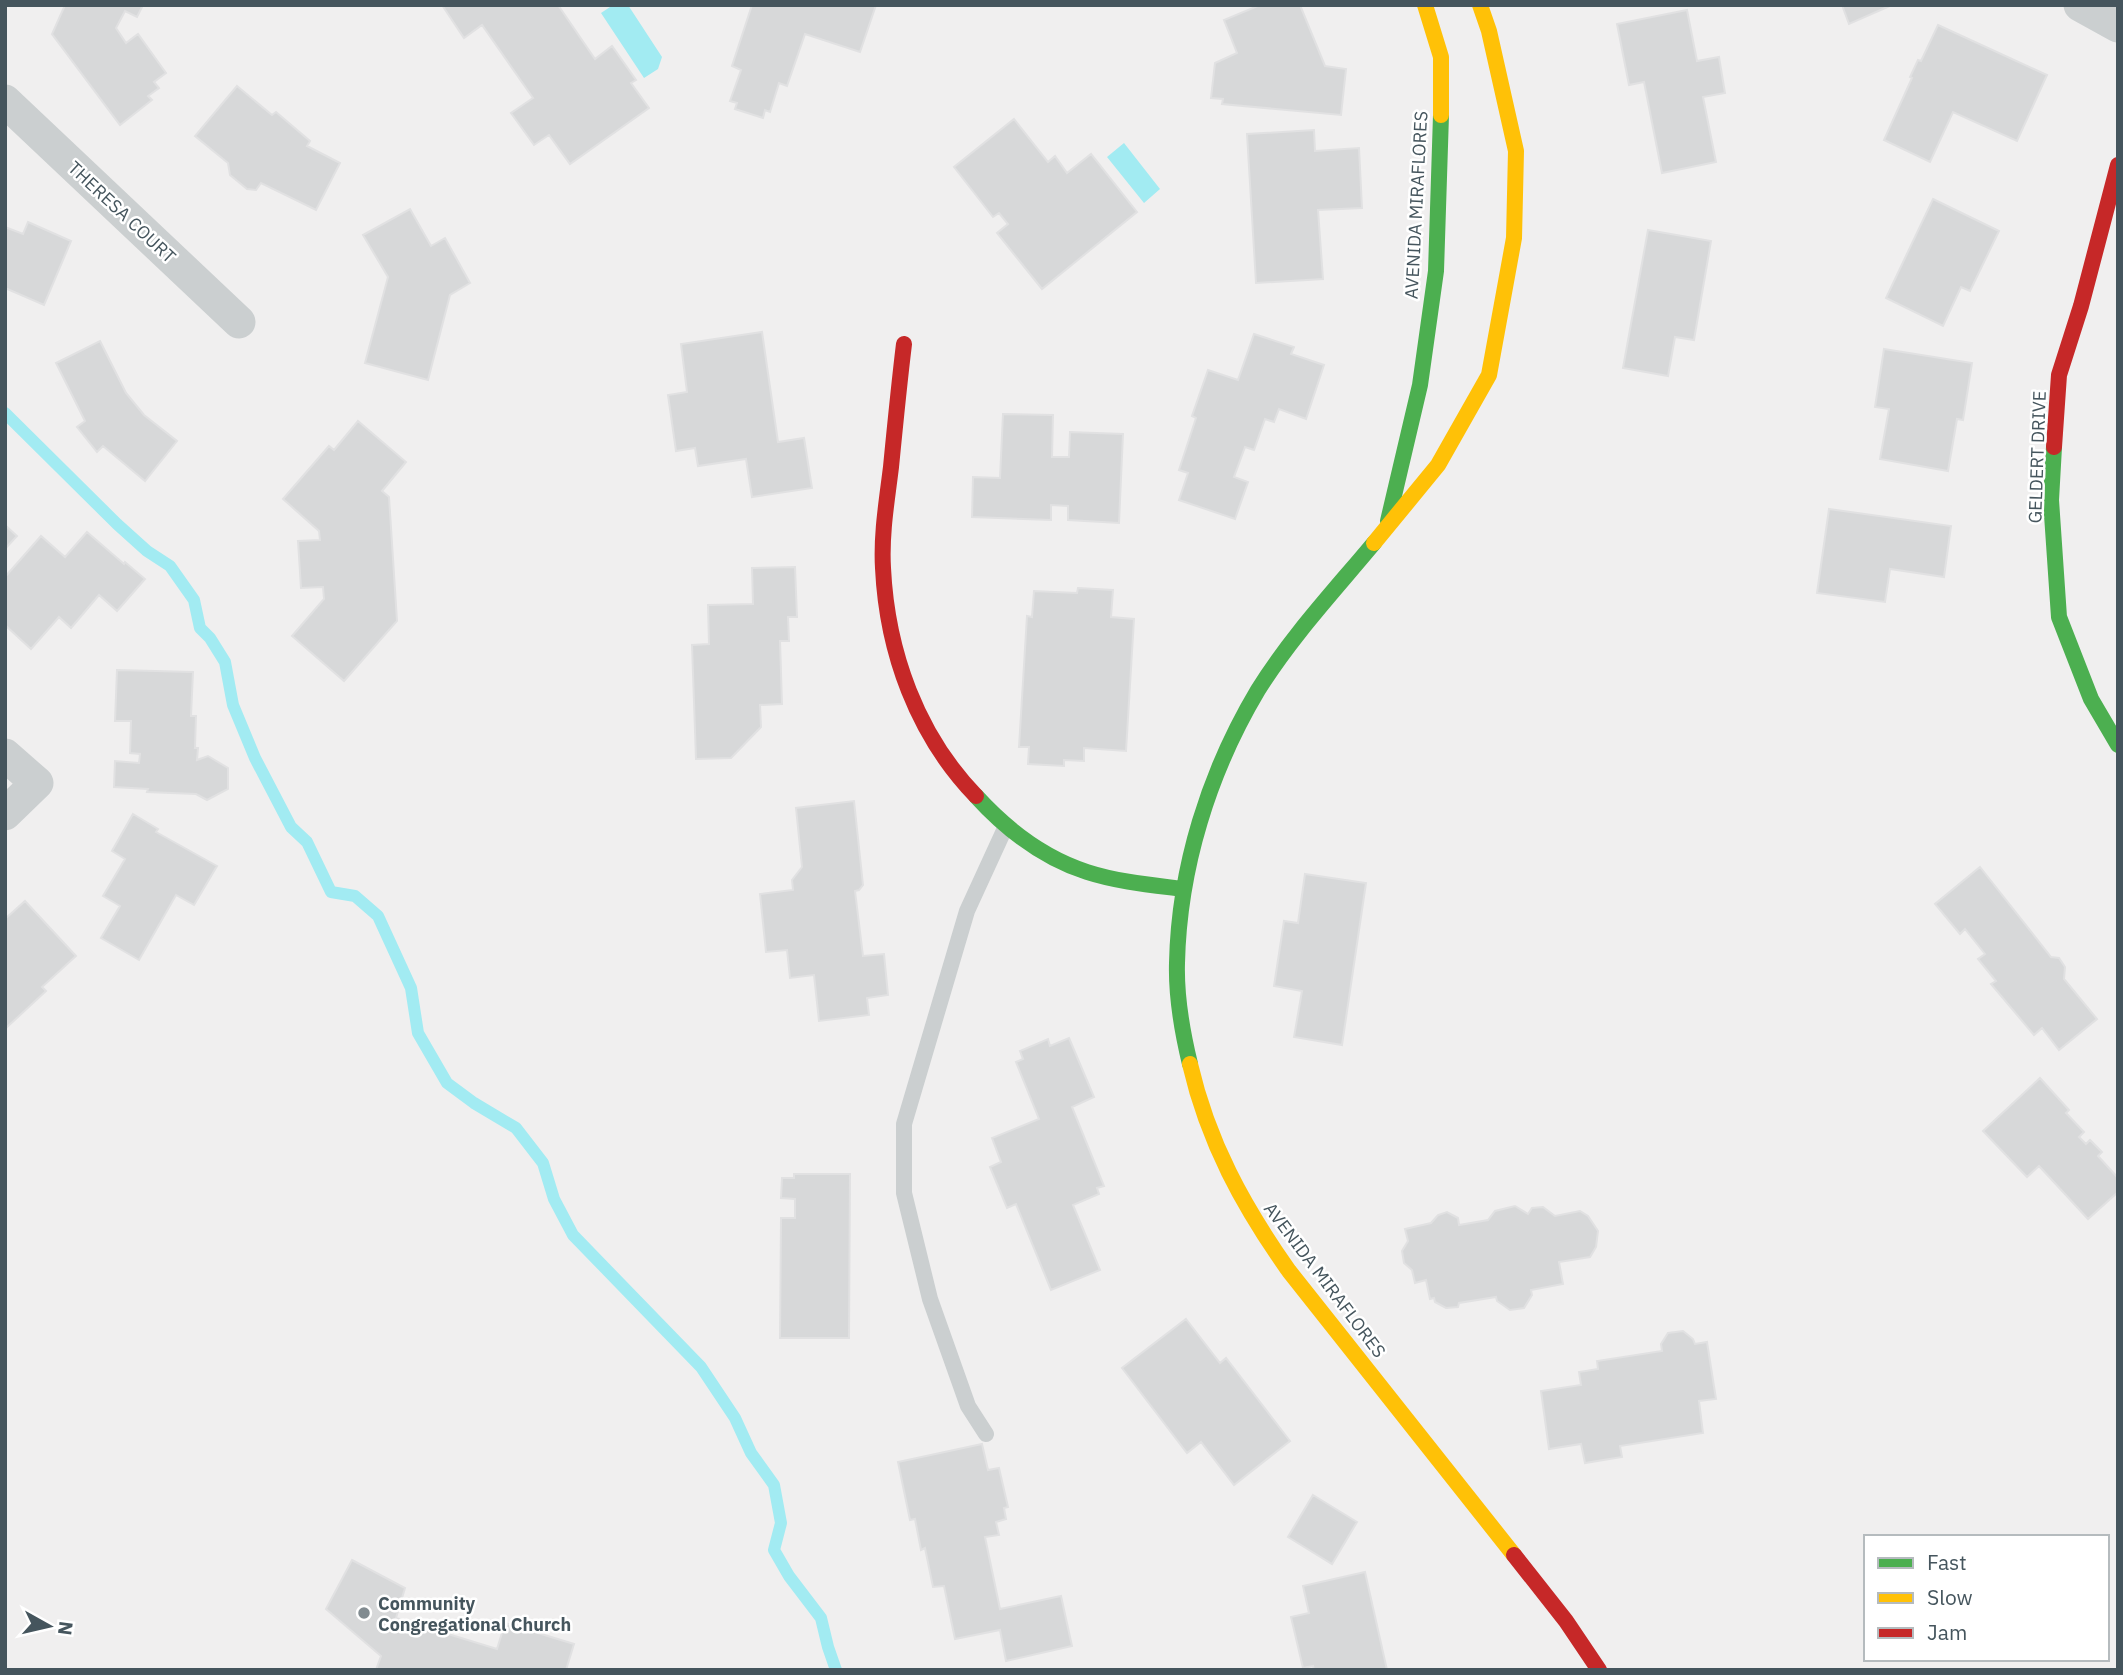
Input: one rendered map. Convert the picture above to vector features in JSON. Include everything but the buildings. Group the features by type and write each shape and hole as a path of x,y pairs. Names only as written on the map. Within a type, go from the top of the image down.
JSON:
{"street":[{"name":"AVENIDA MIRAFLORES","path":"1386,530 1420,385 1436,271 1441,57 1425,5"},
{"name":"AVENIDA MIRAFLORES","path":"1480,5 1489,31 1516,151 1514,238 1489,375 1438,465 1291,643 1259,689 1240,723 1203,812 1183,890 1177,964 1179,1000 1196,1091 1209,1130 1231,1180 1259,1229 1289,1271 1566,1621 1599,1670"},
{"path":"2080,5 2118,26"},
{"name":"THERESA COURT","path":"5,101 239,322"},
{"name":"GELDERT DRIVE","path":"2118,164 2081,306 2059,375 2051,500 2059,617 2091,699 2118,745"},
{"path":"904,344 884,531 883,567 886,609 893,645 912,700 932,740 971,791 1006,826 1035,846 1076,868 1183,890"},
{"path":"5,755 37,783 5,814"}],"lane":[{"path":"986,1434 968,1406 930,1299 904,1193 904,1124 967,911 1006,826"}],"water":[{"path":"613,5 628,5 662,57 658,69 644,78 601,13"},
{"path":"1124,143 1160,189 1144,203 1107,157"}],"waterway":[{"path":"5,413 117,524 147,551 170,566 194,600 200,628 210,638 225,662 233,705 255,758 291,827 307,842 331,892 355,896 378,916 411,988 418,1033 447,1083 516,1128 543,1163 554,1199 573,1235 701,1367 735,1418 751,1453 774,1485 781,1523 774,1550 789,1576 821,1618 836,1670"}],"traffic: fast":[{"path":"1388,521 1420,385 1436,271 1441,115"},
{"path":"2054,447 2051,500 2059,617 2091,699 2118,745"},
{"path":"1190,1064 1177,988 1179,927 1191,856 1211,787 1241,721 1271,670 1374,543"},
{"path":"976,796 1000,820 1027,841 1071,866 1135,883 1183,889"}],"traffic: slow":[{"path":"1425,5 1441,57 1441,115"},
{"path":"1374,543 1438,465 1489,375 1514,238 1516,151 1489,31 1480,5"},
{"path":"1190,1064 1217,1147 1242,1198 1272,1247 1514,1555"}],"traffic: jam":[{"path":"2054,447 2059,375 2081,306 2118,165"},
{"path":"904,344 884,530 886,599 891,630 909,691 937,746 976,796"},
{"path":"1514,1555 1566,1621 1599,1670"}],"place":[{"name":"Community Congregational Church","path":"364,1613"}]}
